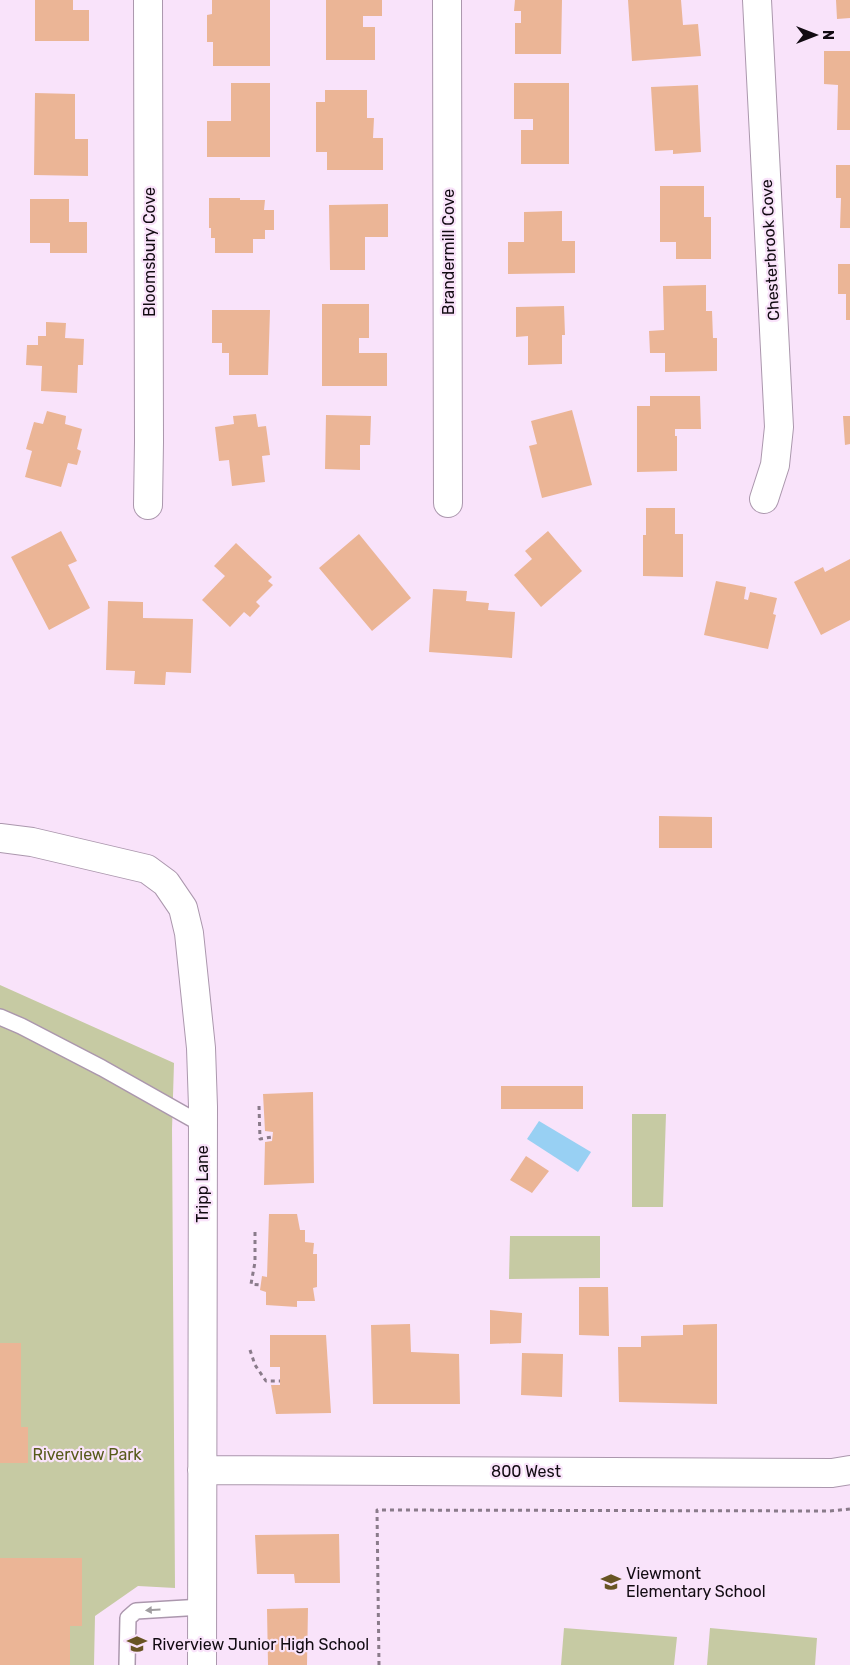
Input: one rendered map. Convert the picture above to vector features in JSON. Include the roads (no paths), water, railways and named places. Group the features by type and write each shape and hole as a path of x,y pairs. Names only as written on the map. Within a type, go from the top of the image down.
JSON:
{"street":[{"name":"Bloomsbury Cove","path":"148,0 148,505"},
{"name":"Brandermill Cove","path":"447,0 448,503"},
{"name":"Chesterbrook Cove","path":"757,0 779,426 775,465 764,499"},
{"name":"Tripp Lane","path":"0,838 41,844 147,870 166,883 184,908 189,933 201,1048 202,1665"},
{"name":"800 West","path":"202,1470 832,1473 850,1470"}],"lane":[{"path":"0,1017 102,1068 202,1125"},
{"path":"127,1665 128,1618 136,1611 202,1607"}],"water":[{"path":"539,1121 591,1152 578,1172 527,1139"}],"place":[{"name":"Viewmont Elementary School","path":"611,1582"},
{"name":"Riverview Junior High School","path":"137,1644"}],"park label":[{"name":"Riverview Park","path":"87,1454"}]}
